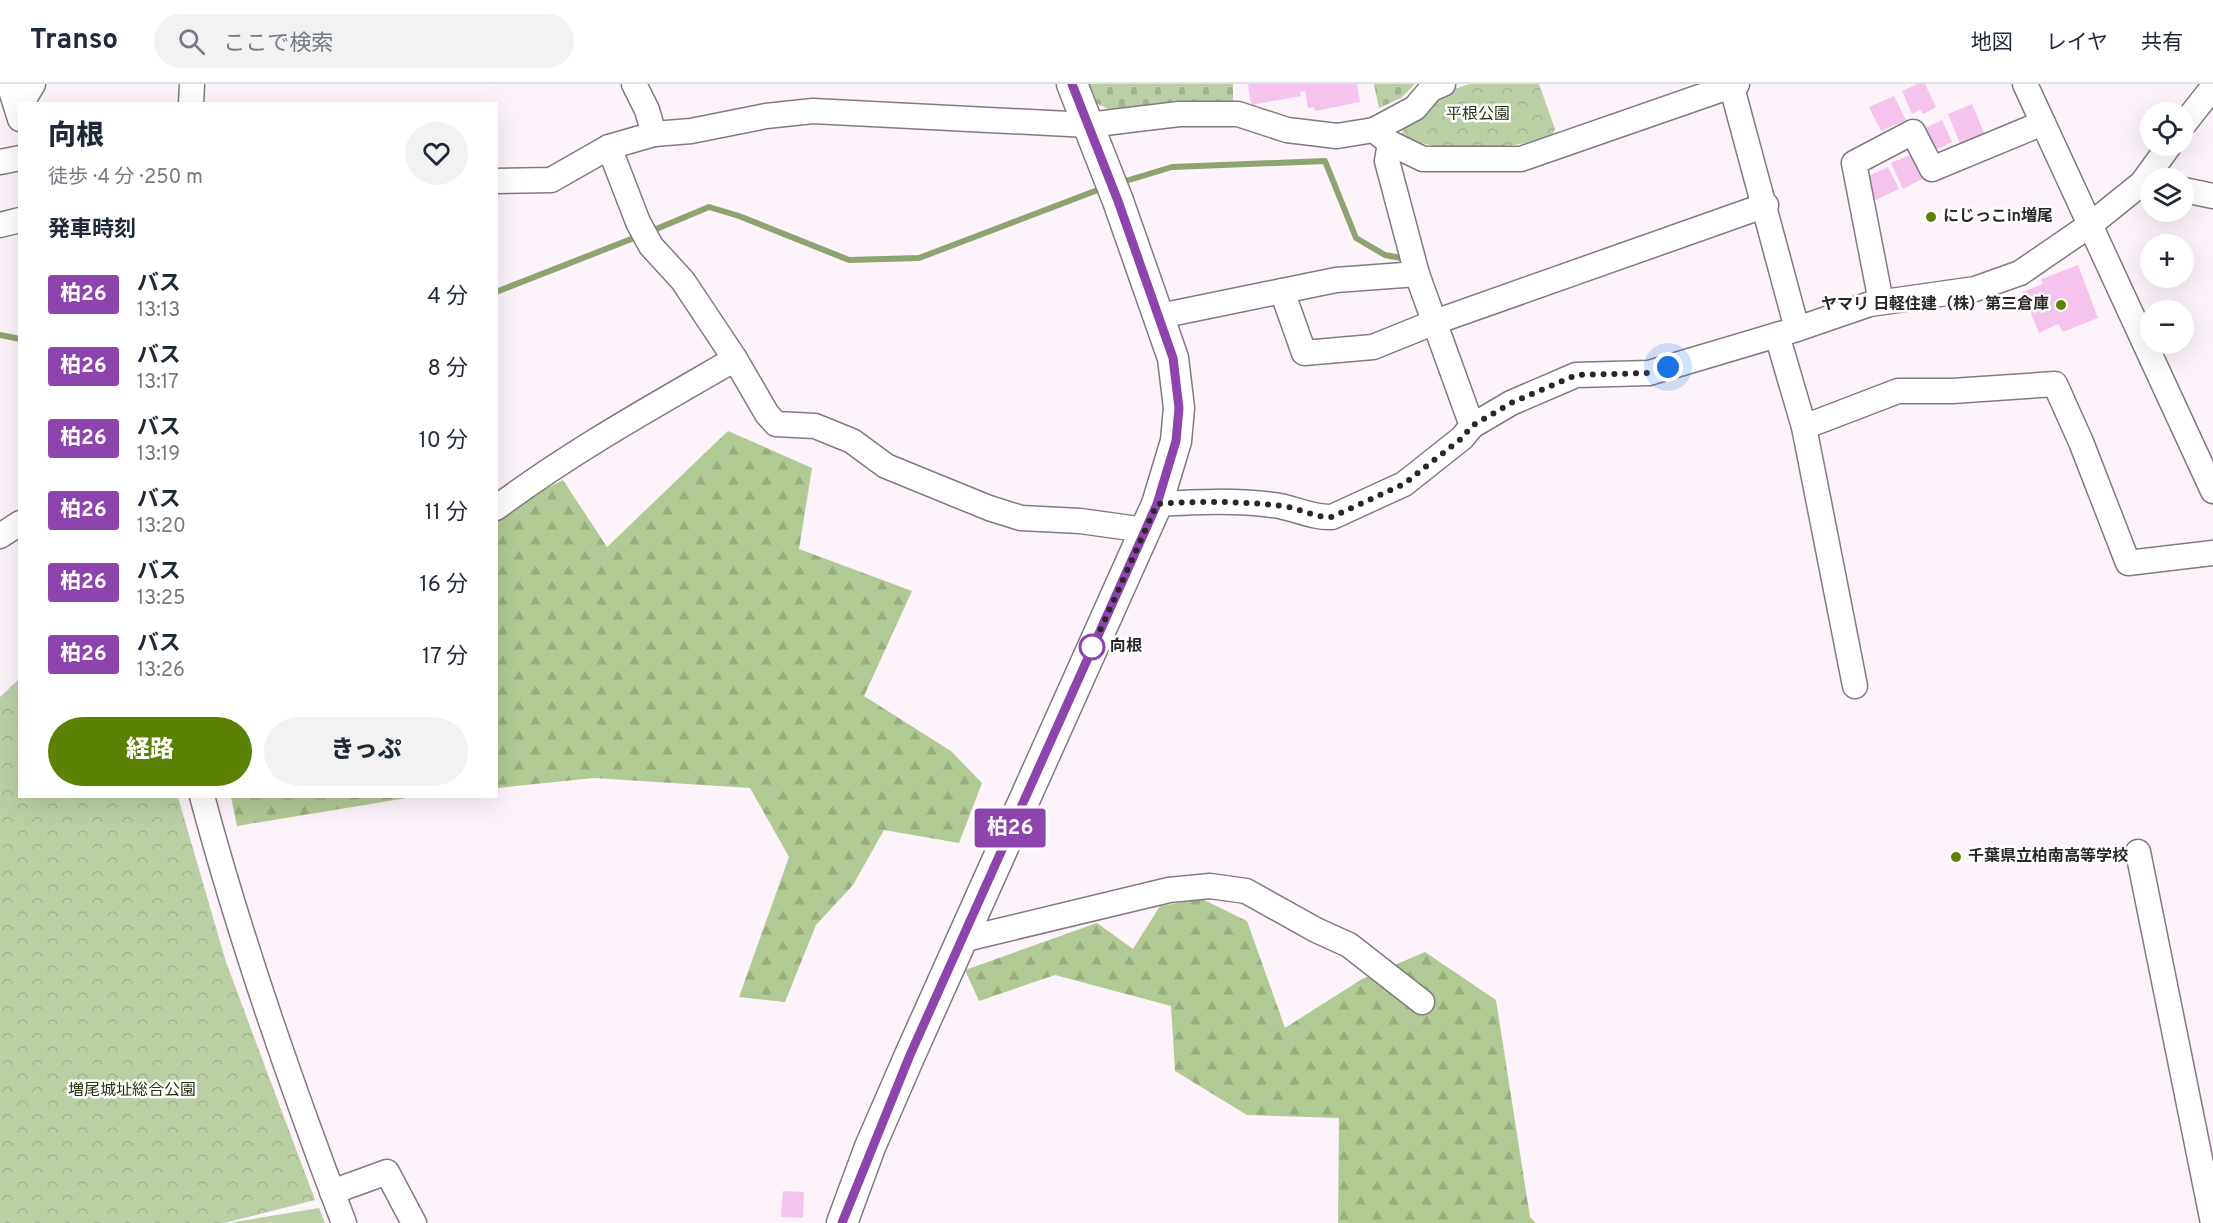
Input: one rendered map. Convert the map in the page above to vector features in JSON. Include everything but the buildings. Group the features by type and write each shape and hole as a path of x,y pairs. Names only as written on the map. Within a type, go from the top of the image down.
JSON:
{"main road":[{"path":"842,1223 870,1147 1151,517 1176,441 1179,408 1173,358 1113,187 1072,84"}],"street":[{"path":"9,84 18,106"},
{"path":"23,102 33,84"},
{"path":"190,102 192,84"},
{"path":"634,84 647,111 654,134"},
{"path":"1382,137 1415,108 1431,89 1443,84"},
{"path":"498,181 551,180 609,147 654,134 691,131 813,111 1088,125 1179,114 1238,114 1287,130 1337,136 1382,137 1423,159 1521,159 1733,85 1766,205 1804,426 1855,686"},
{"path":"2032,86 2043,123 2213,491"},
{"path":"2194,111 2213,87"},
{"path":"1881,302 1854,163 1913,132 1932,169 2043,123"},
{"path":"1382,137 1418,274 1472,426"},
{"path":"609,147 638,222 651,246 683,282 735,359 767,414 776,424 815,426 852,441 886,466 989,508 1021,518 1080,521 1151,517 1260,503 1287,506 1320,518 1332,517 1404,484 1462,438 1472,426 1511,403 1576,375 1649,373 1881,302 1975,289 1997,283 2020,273 2140,188"},
{"path":"0,162 18,158"},
{"path":"2194,192 2213,196"},
{"path":"1282,291 1304,353 1373,347 1435,322 1766,205"},
{"path":"0,225 18,220"},
{"path":"1160,316 1336,280 1418,274"},
{"path":"498,507 596,439 735,359"},
{"path":"1804,426 1898,391 1952,391 2055,384 2081,442 2128,563 2213,553"},
{"path":"0,536 18,524"},
{"path":"203,798 232,909 285,1070 344,1223"},
{"path":"2138,852 2213,1223"},
{"path":"961,940 1169,890 1210,886 1246,891 1316,930 1349,945 1422,1002"},
{"path":"332,1192 387,1172 414,1223"}],"green space":[{"path":"1086,84 1233,84 1233,103 1114,112 1092,101"},
{"path":"1374,84 1415,84 1401,98 1379,108"},
{"name":"平根公園","path":"1469,84 1539,84 1555,129 1551,138 1495,147 1456,148 1419,143 1401,137 1404,126 1437,95"},
{"path":"728,431 812,468 799,549 912,591 864,696 951,751 982,783 959,843 884,830 853,885 816,925 785,1002 739,997 789,857 750,788 594,778 498,788 498,513 563,480 607,547"},
{"name":"増尾城址総合公園","path":"18,680 18,798 178,798 226,962 315,1200 224,1223 0,1223 0,697"},
{"path":"231,798 407,798 237,826"},
{"path":"1202,899 1247,921 1285,1028 1362,979 1425,952 1496,1000 1530,1217 1536,1223 1338,1223 1339,1118 1247,1115 1175,1071 1171,1006 1055,975 979,1001 965,970 1097,923 1133,949 1160,906"},
{"path":"319,1208 325,1223 229,1223"}],"waterway":[{"path":"1119,183 1172,167 1325,161 1356,238 1385,255 1401,258"},
{"path":"649,232 709,207 739,216 849,260 919,258 1103,188"},
{"path":"498,291 639,236"},
{"path":"0,335 18,339"}],"bus line":[{"name":"柏26","path":"842,1223 870,1147 910,1055 1157,504 1176,441 1179,408 1173,358 1118,201 1072,84"}],"place":[{"name":"にじっこin増尾","path":"1931,217"},
{"name":"ヤマリ 日軽住建（株）第三倉庫","path":"2061,305"},
{"name":"向根","path":"1092,647"},
{"name":"千葉県立柏南高等学校","path":"1956,857"}],"route":[{"path":"1092,647 1090,653 1157,504 1260,503 1287,506 1320,518 1332,517 1404,484 1462,438 1472,426 1511,403 1576,375 1649,373 1668,367"}]}
